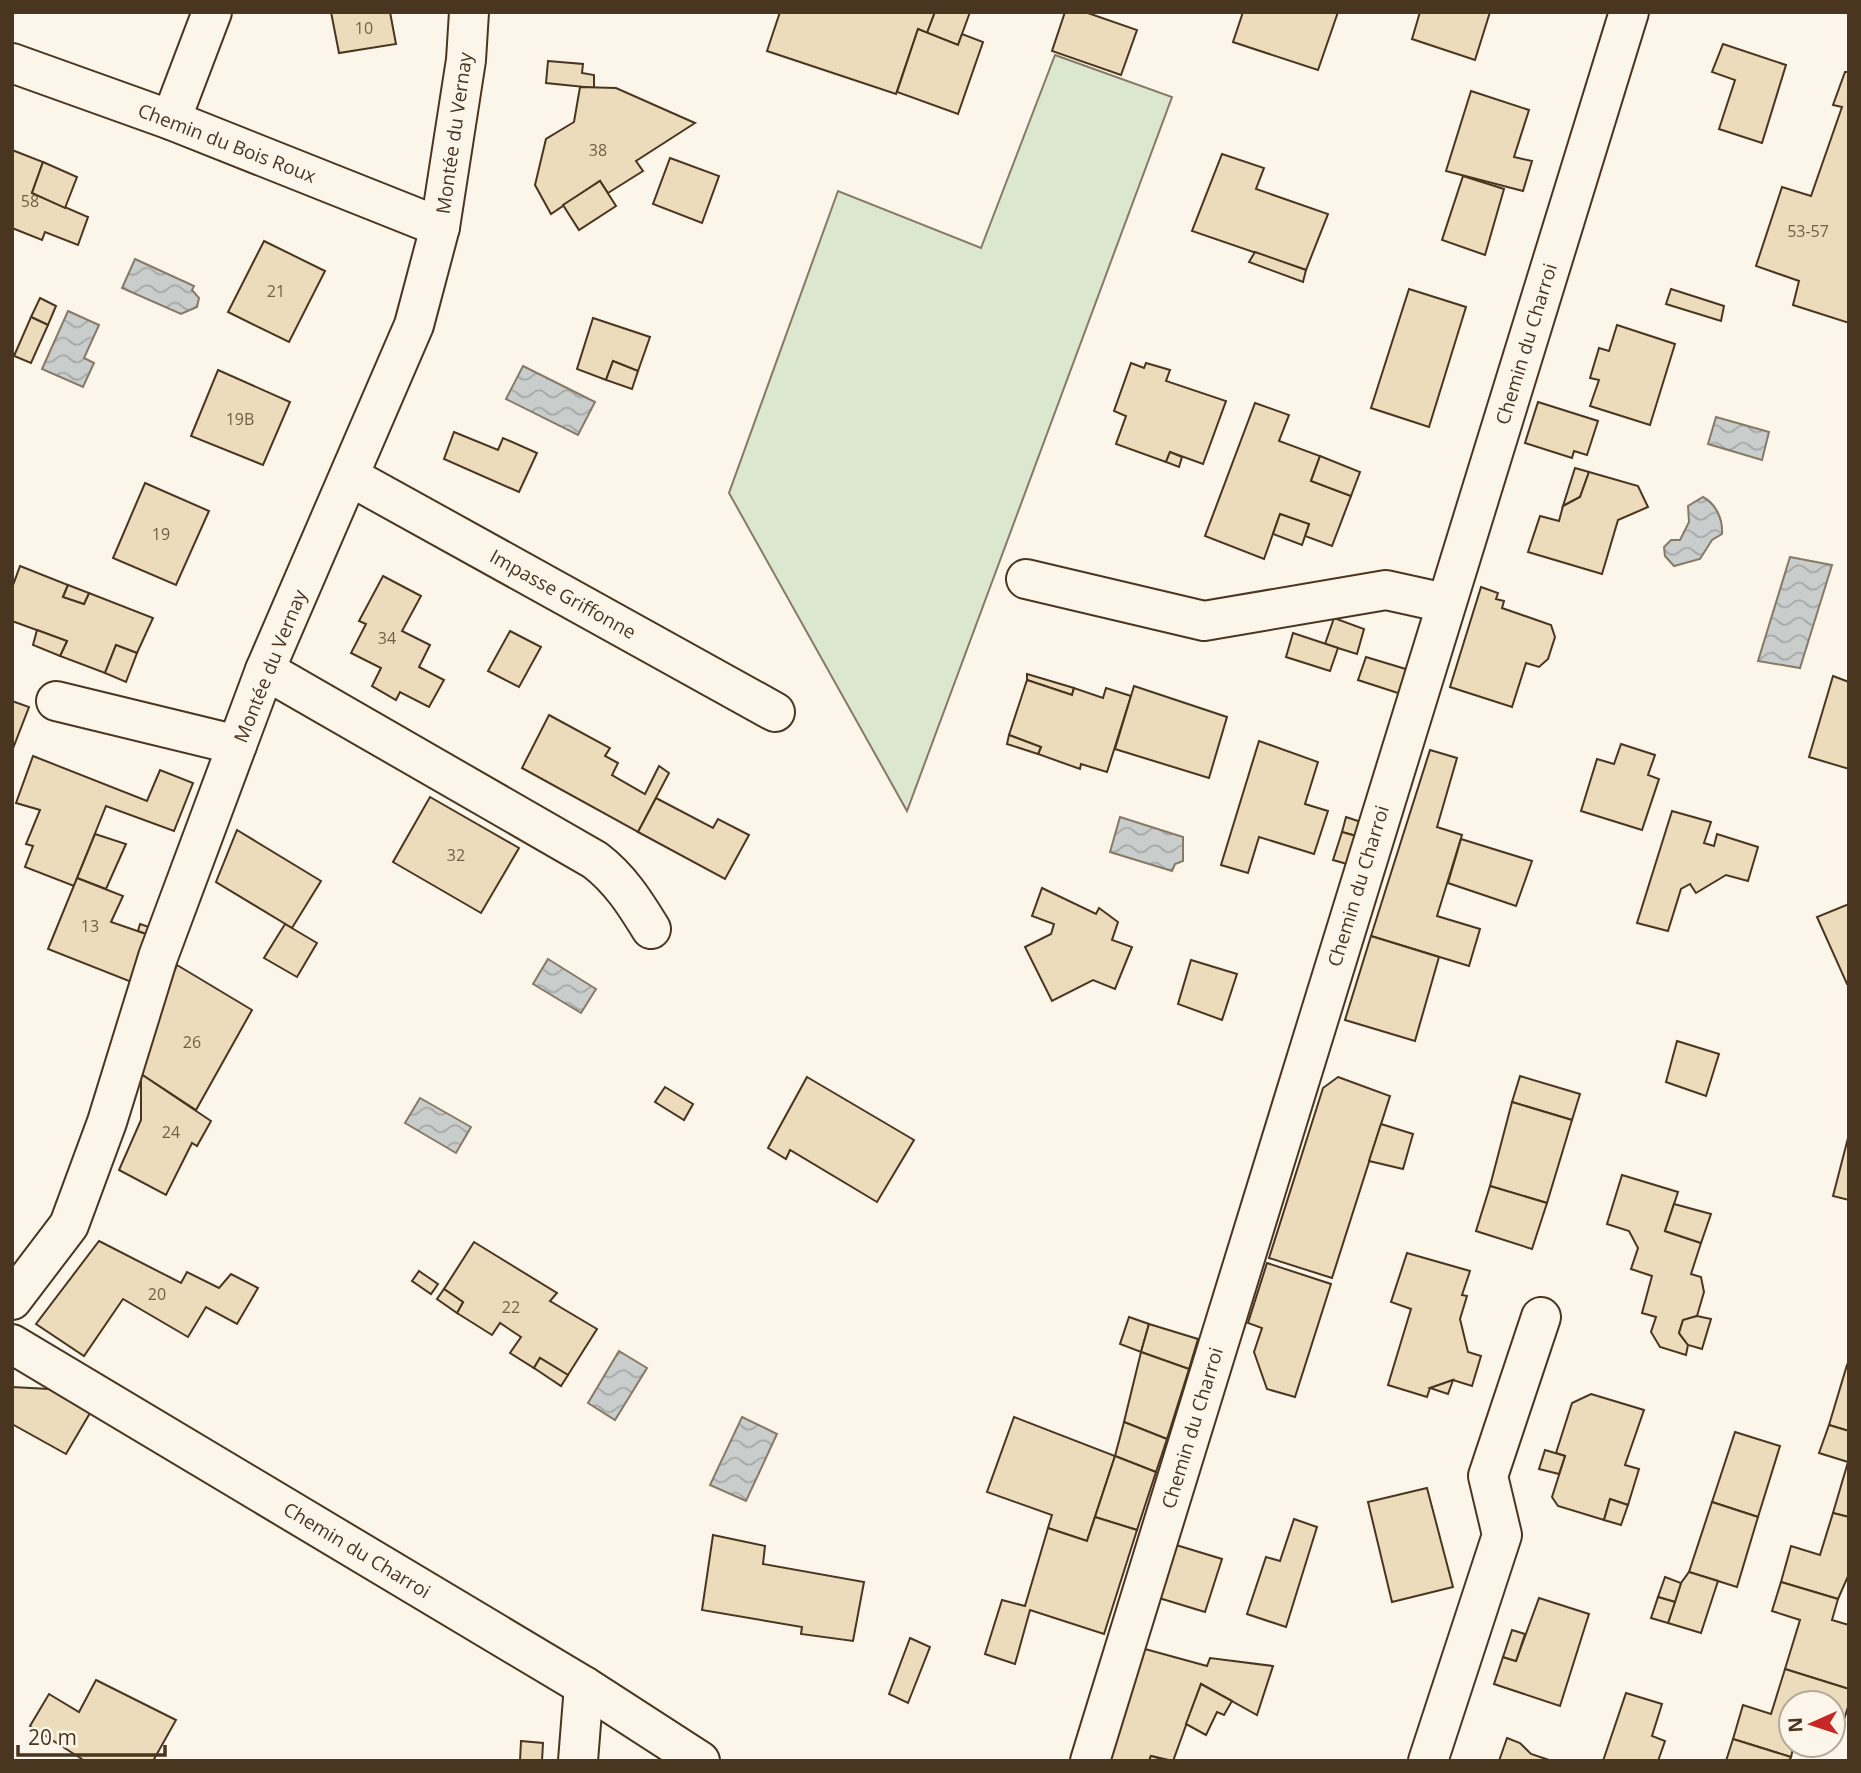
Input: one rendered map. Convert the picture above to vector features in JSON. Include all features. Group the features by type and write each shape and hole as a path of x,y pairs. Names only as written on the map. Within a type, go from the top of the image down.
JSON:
{"street":[{"path":"171,120 212,12"},
{"name":"Montée du Vernay","path":"12,1300 69,1225 107,1122 158,957 265,670 351,477 414,326 440,227 466,60 469,12"},
{"name":"Chemin du Charroi","path":"1090,1761 1629,12"},
{"name":"Chemin du Bois Roux","path":"12,64 171,120 440,227"},
{"name":"Impasse Griffonne","path":"351,477 775,712"},
{"path":"1026,579 1203,621 1386,590 1445,603"},
{"path":"265,670 595,860 612,873 631,896 652,929"},
{"path":"56,701 237,745"},
{"path":"1428,1761 1502,1535 1488,1476 1541,1317"},
{"name":"Chemin du Charroi","path":"12,1343 584,1686 700,1761"},
{"path":"578,1761 584,1686"}],"green space":[{"path":"1055,55 1172,97 907,811 729,493 838,191 981,248"}],"water":[{"path":"135,259 194,286 192,290 199,298 197,307 181,314 122,288"},
{"path":"68,311 99,325 84,358 94,363 83,387 42,369"},
{"path":"523,366 595,402 578,435 506,399"},
{"path":"1716,417 1769,432 1762,460 1708,444"},
{"path":"1703,497 1718,512 1722,534 1712,540 1700,559 1674,566 1665,556 1664,547 1671,540 1680,540 1689,522 1688,506"},
{"path":"1790,557 1832,565 1800,668 1758,661"},
{"path":"1120,817 1183,837 1183,861 1175,864 1172,871 1110,852"},
{"path":"548,959 596,989 581,1013 533,984"},
{"path":"420,1098 471,1127 456,1153 405,1123"},
{"path":"619,1351 647,1368 615,1420 588,1403"},
{"path":"742,1417 777,1434 746,1501 710,1485"}],"building":[{"path":"331,12 390,12 396,44 339,53"},
{"path":"780,12 935,12 927,33 918,29 896,94 767,51"},
{"path":"935,12 970,12 958,45 927,33"},
{"path":"1065,12 1085,12 1137,30 1121,75 1052,51"},
{"path":"1243,12 1338,12 1318,70 1233,42"},
{"path":"1420,12 1490,12 1475,60 1412,39"},
{"path":"918,29 958,45 962,34 983,42 958,114 897,92"},
{"path":"1723,44 1786,65 1762,143 1719,129 1735,80 1712,72"},
{"path":"548,61 583,64 582,73 594,75 594,88 546,83"},
{"path":"1845,72 1849,72 1849,323 1793,305 1799,281 1756,266 1782,187 1811,196 1842,107 1833,105"},
{"path":"580,87 616,88 695,123 636,161 643,171 608,193 600,181 551,214 535,185 546,139 574,122"},
{"path":"1471,91 1529,110 1514,157 1532,161 1523,191 1446,171"},
{"path":"12,150 43,162 32,193 88,217 78,245 45,232 42,240 12,228"},
{"path":"1222,154 1264,168 1256,189 1328,214 1306,270 1192,231"},
{"path":"670,158 719,176 702,223 653,204"},
{"path":"43,162 77,177 65,208 32,193"},
{"path":"1463,176 1504,189 1485,255 1442,240"},
{"path":"600,181 616,206 579,230 563,205"},
{"path":"264,241 325,271 289,342 228,312"},
{"path":"1255,252 1306,270 1303,282 1249,262"},
{"path":"1409,289 1466,307 1429,427 1371,408"},
{"path":"1671,289 1724,306 1721,321 1666,304"},
{"path":"40,298 56,306 48,325 31,317"},
{"path":"31,317 48,325 31,363 14,356"},
{"path":"593,318 650,337 638,371 613,361 606,380 577,369"},
{"path":"1617,325 1675,344 1650,425 1590,406 1599,380 1590,378 1599,348 1609,351"},
{"path":"613,361 638,371 632,389 606,380"},
{"path":"1131,363 1144,368 1146,363 1170,370 1166,381 1226,401 1203,464 1170,452 1166,462 1116,444 1126,416 1114,411"},
{"path":"218,370 290,402 263,465 191,436"},
{"path":"1538,402 1598,421 1587,455 1574,451 1572,458 1525,443"},
{"path":"1255,403 1289,415 1279,441 1320,456 1311,481 1351,496 1332,546 1305,536 1309,524 1280,514 1264,559 1205,536"},
{"path":"454,432 498,450 503,438 537,453 519,492 444,459"},
{"path":"1170,452 1182,457 1179,467 1166,462"},
{"path":"1320,456 1360,472 1351,496 1311,481"},
{"path":"1575,468 1589,472 1580,497 1563,506"},
{"path":"1589,472 1638,486 1648,507 1618,520 1602,574 1528,552 1540,516 1559,521 1563,506 1580,497"},
{"path":"145,483 209,511 176,585 113,558"},
{"path":"1280,514 1309,524 1302,545 1273,534"},
{"path":"20,566 68,585 63,597 84,604 89,593 153,618 137,653 116,645 105,673 60,656 67,641 12,621 12,588"},
{"path":"383,576 421,596 402,631 430,645 419,667 444,680 429,707 400,692 396,700 372,686 381,668 351,653 366,624 359,621"},
{"path":"68,585 89,593 84,604 63,597"},
{"path":"1481,587 1498,593 1496,599 1504,601 1502,608 1551,625 1555,637 1548,659 1539,667 1526,663 1512,707 1450,687"},
{"path":"1334,618 1364,629 1357,654 1325,644"},
{"path":"37,630 67,641 60,656 33,645"},
{"path":"510,631 541,647 519,687 488,671"},
{"path":"1293,633 1338,648 1330,671 1286,657"},
{"path":"116,645 137,653 126,682 105,673"},
{"path":"1366,657 1409,670 1401,694 1358,680"},
{"path":"1027,674 1074,688 1072,695 1027,680"},
{"path":"1833,676 1849,682 1849,769 1809,757"},
{"path":"1027,680 1072,695 1074,688 1103,698 1106,688 1131,696 1107,772 1081,764 1080,769 1038,754 1041,747 1009,735"},
{"path":"1134,686 1227,717 1209,778 1115,749"},
{"path":"12,701 29,707 12,751"},
{"path":"549,715 610,748 605,756 618,763 612,775 645,794 659,766 669,773 638,832 522,768"},
{"path":"1009,735 1041,747 1038,754 1007,744"},
{"path":"1259,741 1318,762 1305,804 1328,811 1314,854 1259,837 1248,873 1221,865"},
{"path":"1621,744 1655,755 1648,775 1659,779 1642,830 1581,811 1597,759 1614,764"},
{"path":"1430,750 1457,758 1437,827 1462,835 1437,916 1480,929 1469,966 1371,936"},
{"path":"33,756 147,801 160,770 193,783 174,831 106,806 74,886 25,867 33,846 26,844 40,810 16,803"},
{"path":"430,797 519,848 481,913 393,862"},
{"path":"656,798 713,828 718,819 749,835 725,879 638,832"},
{"path":"1672,811 1711,822 1704,843 1714,846 1717,834 1758,847 1748,881 1726,875 1696,893 1690,884 1681,889 1668,931 1637,923"},
{"path":"1346,817 1361,822 1356,836 1342,832"},
{"path":"237,830 321,881 292,928 216,882"},
{"path":"1342,832 1356,836 1347,864 1333,860"},
{"path":"95,834 126,844 106,889 77,878"},
{"path":"1461,839 1532,861 1516,906 1448,883"},
{"path":"77,878 123,896 111,922 149,935 134,983 48,949"},
{"path":"1042,888 1096,914 1099,908 1118,922 1112,940 1132,947 1115,989 1093,980 1052,1001 1025,947 1051,934 1054,924 1032,916"},
{"path":"1849,904 1849,983 1847,984 1817,917"},
{"path":"140,924 152,928 149,935 138,931"},
{"path":"285,924 317,943 297,977 264,958"},
{"path":"1371,936 1439,957 1415,1041 1345,1020"},
{"path":"1191,960 1237,974 1222,1020 1178,1004"},
{"path":"177,965 252,1010 196,1110 141,1074 167,986"},
{"path":"1677,1041 1719,1054 1706,1096 1666,1082"},
{"path":"141,1074 211,1121 197,1146 192,1143 166,1195 119,1170 141,1120"},
{"path":"1520,1076 1580,1094 1572,1120 1512,1102"},
{"path":"807,1077 914,1140 877,1202 790,1150 786,1159 768,1148"},
{"path":"1338,1077 1390,1096 1332,1278 1269,1258 1323,1088"},
{"path":"665,1087 693,1104 684,1120 655,1102"},
{"path":"1512,1102 1572,1120 1547,1203 1490,1186"},
{"path":"1381,1124 1413,1134 1403,1169 1369,1161"},
{"path":"1849,1138 1849,1200 1833,1196"},
{"path":"1622,1175 1678,1192 1665,1231 1701,1243 1691,1274 1701,1277 1704,1292 1697,1316 1683,1320 1679,1333 1688,1345 1686,1355 1660,1347 1651,1332 1656,1317 1642,1313 1652,1276 1631,1269 1638,1248 1629,1231 1607,1224"},
{"path":"1490,1186 1547,1203 1532,1249 1476,1231"},
{"path":"1674,1204 1711,1214 1701,1243 1665,1231"},
{"path":"99,1241 181,1283 187,1272 219,1288 231,1274 258,1288 237,1324 206,1307 188,1337 123,1299 84,1356 36,1324"},
{"path":"474,1242 557,1293 550,1301 597,1329 568,1375 540,1358 534,1368 510,1353 521,1337 500,1323 492,1335 457,1313 463,1302 444,1289"},
{"path":"1407,1253 1470,1271 1462,1295 1467,1296 1460,1319 1468,1352 1481,1356 1472,1386 1453,1380 1430,1388 1427,1397 1388,1385 1411,1309 1391,1302"},
{"path":"1267,1263 1331,1284 1295,1397 1267,1389 1254,1352 1262,1328 1248,1323"},
{"path":"419,1271 438,1284 431,1294 412,1281"},
{"path":"444,1289 463,1302 457,1313 437,1299"},
{"path":"1697,1316 1711,1319 1702,1349 1688,1345 1679,1333 1683,1320"},
{"path":"1129,1317 1149,1324 1141,1352 1120,1344"},
{"path":"1149,1324 1198,1339 1189,1369 1141,1352"},
{"path":"1141,1352 1189,1369 1167,1439 1124,1422"},
{"path":"540,1358 568,1375 561,1386 534,1368"},
{"path":"1847,1365 1849,1366 1849,1431 1829,1425"},
{"path":"1453,1380 1448,1394 1430,1388"},
{"path":"12,1387 49,1389 90,1413 66,1454 12,1424"},
{"path":"1591,1394 1644,1410 1625,1465 1639,1469 1628,1505 1610,1499 1604,1520 1558,1506 1552,1497 1565,1456 1556,1453 1572,1403"},
{"path":"1014,1417 1115,1456 1087,1541 1048,1528 1052,1515 987,1492"},
{"path":"1124,1422 1167,1439 1156,1472 1115,1456"},
{"path":"1829,1425 1849,1431 1849,1517 1833,1513 1848,1462 1819,1453"},
{"path":"1735,1432 1780,1446 1758,1517 1712,1502"},
{"path":"1545,1450 1565,1456 1559,1474 1539,1469"},
{"path":"1115,1456 1156,1472 1137,1530 1095,1517"},
{"path":"1427,1488 1453,1587 1392,1602 1368,1502"},
{"path":"1610,1499 1628,1505 1621,1525 1604,1520"},
{"path":"1712,1502 1758,1517 1737,1587 1689,1572"},
{"path":"1833,1513 1849,1517 1849,1574 1838,1599 1781,1582 1791,1546 1820,1555"},
{"path":"1095,1517 1137,1530 1104,1634 1030,1610 1015,1664 985,1654 1002,1600 1025,1606 1048,1528 1087,1541"},
{"path":"1294,1519 1317,1527 1286,1627 1247,1614 1266,1557 1280,1561"},
{"path":"713,1535 765,1546 763,1564 864,1582 853,1641 801,1634 802,1627 702,1610"},
{"path":"1176,1545 1222,1559 1205,1612 1159,1598"},
{"path":"1689,1572 1718,1581 1701,1633 1668,1623 1681,1583"},
{"path":"1665,1577 1681,1583 1675,1602 1658,1597"},
{"path":"1781,1582 1838,1599 1832,1620 1849,1625 1849,1689 1785,1669 1800,1620 1772,1611"},
{"path":"1658,1597 1675,1602 1668,1623 1651,1618"},
{"path":"1539,1598 1589,1614 1560,1706 1494,1684 1503,1657 1516,1661"},
{"path":"1512,1630 1525,1634 1516,1661 1503,1657"},
{"path":"910,1638 930,1647 908,1703 889,1694"},
{"path":"1134,1646 1207,1666 1210,1658 1273,1666 1257,1715 1201,1684 1173,1761 1151,1756 1149,1761 1109,1761"},
{"path":"1785,1669 1849,1689 1849,1704 1847,1710 1847,1689 1779,1689"},
{"path":"96,1680 176,1720 153,1761 85,1761 30,1726 49,1694 79,1712"},
{"path":"1201,1684 1232,1701 1224,1715 1217,1712 1206,1735 1186,1724"},
{"path":"1626,1693 1662,1704 1652,1736 1665,1741 1658,1761 1603,1761"},
{"path":"1777,1695 1777,1753 1733,1739 1743,1705 1771,1714"},
{"path":"1507,1738 1520,1743 1531,1754 1552,1761 1499,1761"},
{"path":"1733,1739 1777,1753 1777,1759 1790,1759 1789,1761 1726,1761"},
{"path":"521,1741 543,1743 542,1761 520,1761"},
{"path":"1151,1756 1169,1761 1149,1761"}]}
